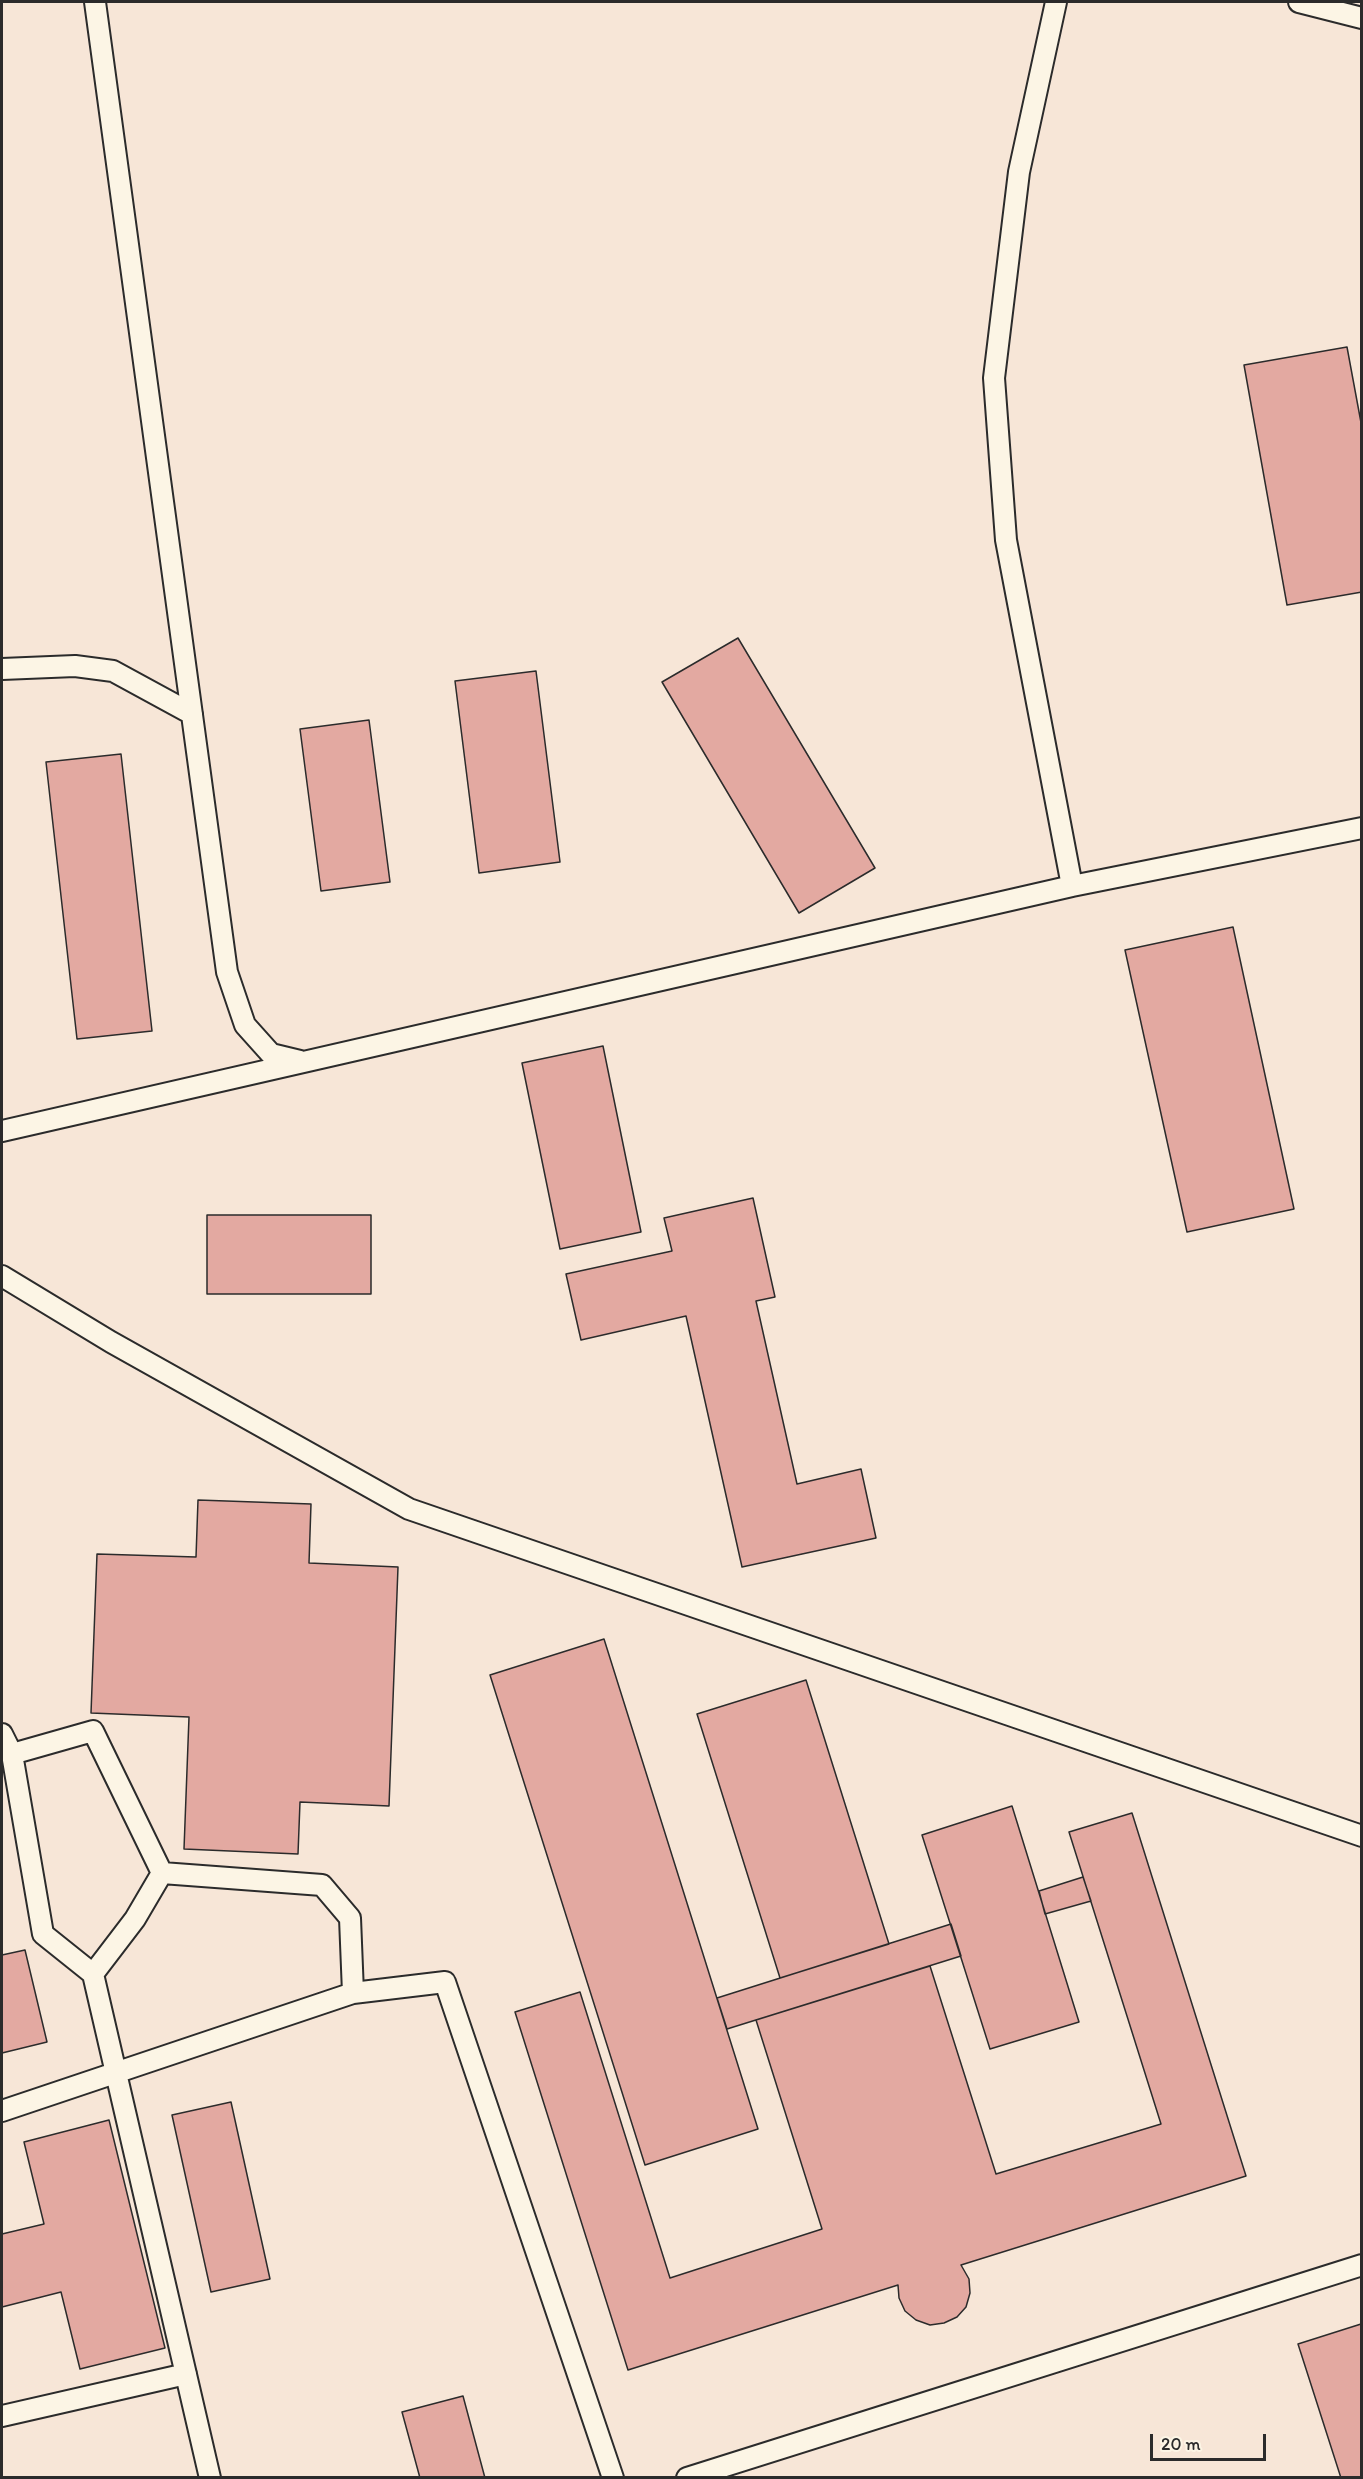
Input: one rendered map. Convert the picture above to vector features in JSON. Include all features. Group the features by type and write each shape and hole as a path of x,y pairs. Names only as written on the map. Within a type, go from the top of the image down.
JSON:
{"lane":[{"path":"95,2 227,972 245,1025 271,1053 304,1062"},
{"path":"1056,2 1019,172 994,378 1006,540 1072,886"},
{"path":"1299,2 1362,18"},
{"path":"2,669 75,666 113,671 192,714"},
{"path":"2,1131 1072,886 1362,828"},
{"path":"2,1276 111,1342 409,1509 1362,1836"},
{"path":"12,1754 93,1731 162,1873"},
{"path":"2,1734 12,1754 43,1934 93,1974 210,2478"},
{"path":"93,1974 135,1919 162,1873"},
{"path":"162,1873 322,1886 350,1918 353,1993"},
{"path":"2,2111 353,1993 445,1982 614,2478"},
{"path":"687,2478 1362,2265"},
{"path":"2,2416 186,2374"}],"building":[{"path":"1347,347 1362,428 1362,592 1287,605 1244,365"},
{"path":"738,638 875,868 799,913 662,682"},
{"path":"536,671 560,862 479,873 455,681"},
{"path":"369,720 390,882 321,891 300,729"},
{"path":"121,754 152,1031 77,1039 46,762"},
{"path":"1233,927 1294,1209 1187,1232 1125,950"},
{"path":"603,1046 641,1232 560,1249 522,1063"},
{"path":"753,1198 775,1297 756,1301 797,1484 861,1469 876,1538 742,1567 686,1316 581,1340 566,1274 672,1251 664,1218"},
{"path":"207,1215 371,1215 371,1294 207,1294"},
{"path":"198,1500 311,1504 309,1563 398,1567 389,1806 300,1802 298,1854 184,1849 189,1717 91,1713 97,1554 196,1557"},
{"path":"604,1639 758,2129 645,2165 490,1675"},
{"path":"806,1680 889,1944 780,1978 697,1714"},
{"path":"1012,1806 1079,2022 990,2049 922,1835"},
{"path":"1132,1813 1246,2176 961,2265 969,2279 970,2293 966,2307 957,2317 944,2323 930,2325 916,2320 905,2311 899,2298 898,2285 628,2370 515,2012 580,1992 670,2278 822,2229 756,2020 930,1966 996,2174 1161,2124 1069,1832"},
{"path":"1083,1877 1091,1901 1045,1914 1039,1891"},
{"path":"951,1924 961,1956 727,2029 717,1998"},
{"path":"25,1950 47,2042 2,2053 2,1955"},
{"path":"231,2102 270,2279 211,2292 172,2115"},
{"path":"109,2120 165,2348 80,2369 61,2292 2,2307 2,2234 44,2224 24,2142"},
{"path":"1361,2324 1362,2478 1341,2478 1298,2344"},
{"path":"463,2396 485,2478 420,2478 402,2412"}]}
